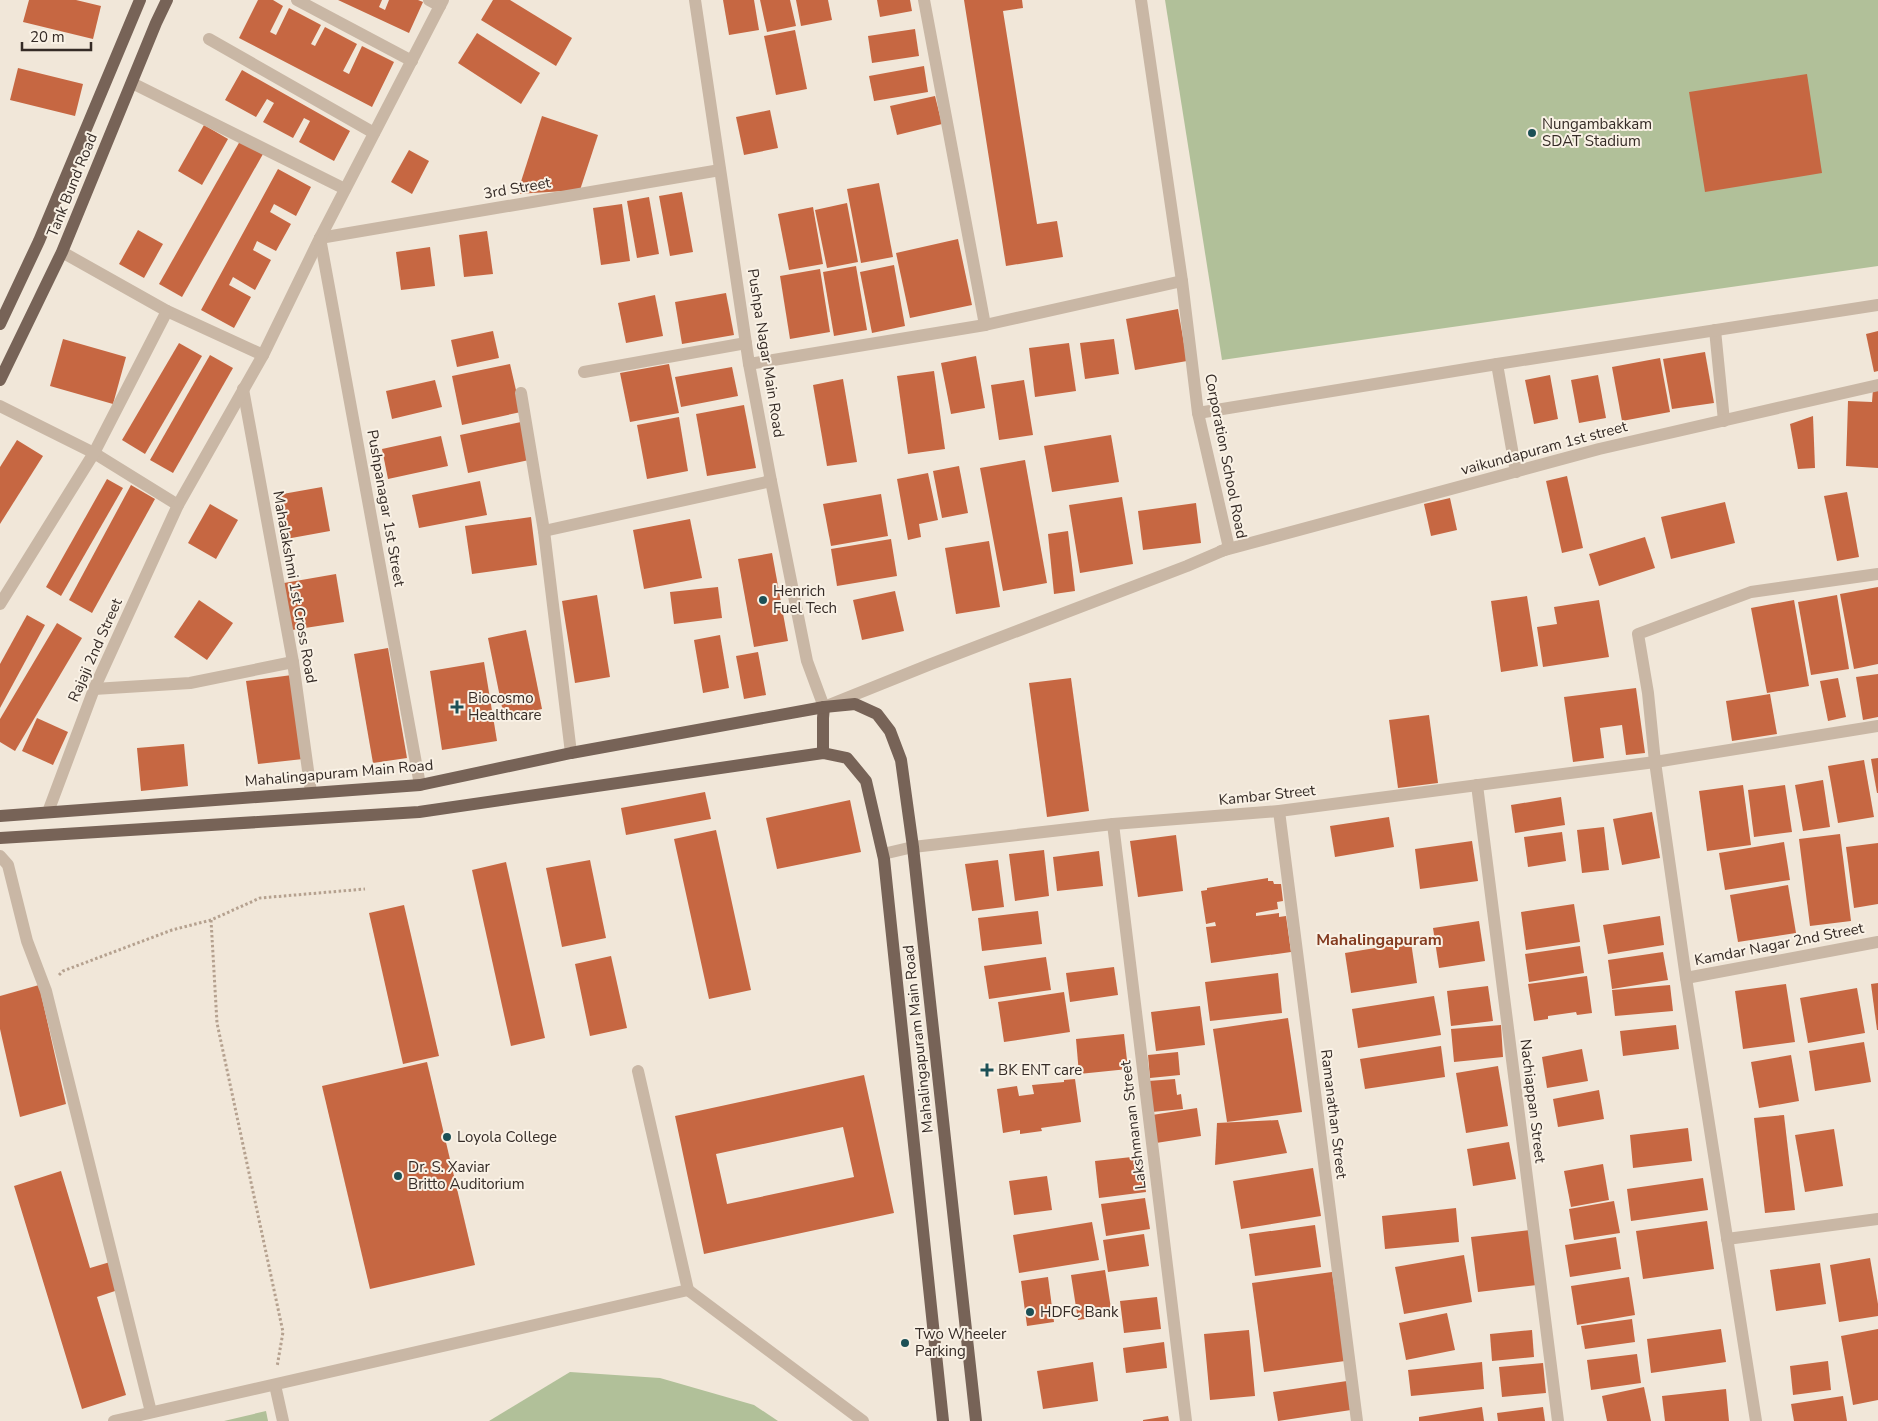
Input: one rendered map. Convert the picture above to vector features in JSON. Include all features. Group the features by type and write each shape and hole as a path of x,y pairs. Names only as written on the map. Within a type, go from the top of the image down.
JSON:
{"main road":[{"name":"Tank Bund Road","path":"0,324 39,241 140,0"},
{"name":"Tank Bund Road","path":"0,380 62,252 156,23 168,0"},
{"name":"Mahalingapuram Main Road","path":"0,816 420,785 571,753 824,708 855,704 877,714 890,731 901,760 976,1421"},
{"path":"823,752 824,708"},
{"name":"Mahalingapuram Main Road","path":"0,838 419,812 823,752 847,758 866,781 883,854 943,1421"}],"street":[{"path":"297,0 412,61"},
{"name":"Pushpa Nagar Main Road","path":"695,0 746,343 771,481 808,661 824,708"},
{"path":"924,0 985,325"},
{"name":"Corporation School Road","path":"824,708 931,664 1187,566 1229,548 1198,413 1182,281 1141,0"},
{"name":"Rajaji 2nd Street","path":"48,812 94,689 178,505 263,355 320,238 412,61 437,2"},
{"path":"209,39 374,133"},
{"path":"132,82 345,189"},
{"name":"3rd Street","path":"320,238 720,170"},
{"name":"Pushpanagar 1st Street","path":"320,238 420,785"},
{"path":"62,252 167,311 263,355"},
{"path":"750,364 985,325 1182,281"},
{"path":"1198,413 1878,305"},
{"path":"0,604 94,453 167,311"},
{"path":"1715,330 1724,420"},
{"path":"584,372 746,343"},
{"path":"1497,364 1516,472"},
{"name":"vaikundapuram 1st street","path":"1220,552 1599,449 1878,385"},
{"name":"Mahalakshmi 1st Cross Road","path":"243,389 293,662 311,792"},
{"path":"521,393 544,531 571,753"},
{"path":"0,406 94,453 178,505"},
{"path":"544,531 771,481"},
{"path":"1756,1421 1686,978 1654,762 1648,693 1638,634 1752,592 1878,574"},
{"path":"94,689 190,683 293,662"},
{"name":"Kambar Street","path":"883,854 912,847 1113,824 1279,812 1654,762 1878,726"},
{"name":"Nachiappan Street","path":"1477,785 1558,1421"},
{"name":"Ramanathan Street","path":"1279,812 1358,1421"},
{"name":"Lakshmanan Street","path":"1113,824 1186,1421"},
{"path":"0,856 8,865 27,941 46,991 151,1412"},
{"name":"Kamdar Nagar 2nd Street","path":"1686,978 1878,942"},
{"path":"638,1071 688,1290 864,1421"},
{"path":"1727,1239 1878,1219"},
{"path":"114,1421 688,1290"},
{"path":"275,1385 283,1421"}],"path":[{"path":"46,991 63,971 172,930 211,920 260,898 365,889"},
{"path":"211,920 217,1023 283,1332 275,1385"}],"green space":[{"name":"Nungambakkam SDAT Stadium","path":"1165,0 1878,0 1878,266 1222,360"},
{"path":"570,1372 660,1378 754,1405 778,1421 489,1421"},
{"path":"266,1411 268,1421 224,1421"}],"building":[{"path":"29,0 76,0 101,6 93,39 23,22"},
{"path":"258,0 273,0 283,6 270,32 276,35 289,8 321,25 311,44 315,46 325,27 357,44 343,71 349,74 362,46 394,62 372,107 239,38"},
{"path":"338,0 382,0 379,7 385,10 389,0 418,0 423,2 409,33"},
{"path":"493,0 510,0 572,38 556,66 481,20"},
{"path":"723,0 754,0 759,30 729,35"},
{"path":"760,0 790,0 796,26 767,32"},
{"path":"796,0 828,0 832,20 801,26"},
{"path":"877,0 910,0 912,11 880,17"},
{"path":"964,0 1022,0 1023,8 1003,11 1037,224 1057,221 1063,257 1006,266"},
{"path":"915,29 919,56 872,63 868,36"},
{"path":"795,30 807,89 776,95 764,36"},
{"path":"477,33 540,73 521,104 458,63"},
{"path":"924,66 928,92 874,101 869,76"},
{"path":"18,68 83,84 75,116 10,100"},
{"path":"242,70 350,131 334,161 299,142 310,121 304,118 293,138 263,122 274,103 267,99 256,117 225,100"},
{"path":"1807,74 1822,173 1705,192 1689,92"},
{"path":"935,96 942,124 897,135 890,106"},
{"path":"770,110 778,148 744,155 736,117"},
{"path":"542,116 598,135 580,190 517,194"},
{"path":"204,125 228,139 202,185 178,171"},
{"path":"240,141 263,154 182,297 159,284"},
{"path":"409,150 429,161 412,194 391,182"},
{"path":"278,169 311,187 296,216 274,204 270,212 291,224 276,251 257,241 253,250 271,260 255,290 233,277 229,285 251,297 234,328 201,310"},
{"path":"879,183 893,257 861,263 847,189"},
{"path":"682,192 693,252 670,256 659,196"},
{"path":"649,197 659,254 637,258 627,201"},
{"path":"847,203 858,262 827,268 815,210"},
{"path":"622,204 630,261 601,265 593,208"},
{"path":"813,207 823,264 789,270 778,214"},
{"path":"138,230 163,244 144,278 119,264"},
{"path":"487,231 493,274 464,277 459,235"},
{"path":"958,239 972,305 910,318 896,253"},
{"path":"430,247 435,286 401,290 396,252"},
{"path":"894,265 905,326 872,333 860,272"},
{"path":"856,266 867,330 834,336 823,272"},
{"path":"820,269 830,332 790,339 780,276"},
{"path":"726,293 734,335 682,344 675,302"},
{"path":"655,295 663,336 626,343 618,303"},
{"path":"1178,309 1187,361 1135,370 1126,319"},
{"path":"493,331 499,358 457,367 451,340"},
{"path":"1878,331 1878,371 1874,372 1866,334"},
{"path":"63,339 126,357 113,404 50,386"},
{"path":"1114,339 1119,374 1085,379 1080,343"},
{"path":"179,343 202,356 145,454 122,440"},
{"path":"1069,343 1076,391 1035,397 1029,348"},
{"path":"1705,352 1714,403 1672,409 1663,359"},
{"path":"210,355 233,368 173,473 150,460"},
{"path":"976,356 985,408 951,414 941,363"},
{"path":"1660,358 1670,412 1622,421 1612,367"},
{"path":"510,364 521,412 462,425 452,376"},
{"path":"669,364 679,413 630,422 620,373"},
{"path":"732,367 738,396 681,407 675,377"},
{"path":"934,371 945,449 908,454 897,376"},
{"path":"1550,375 1558,419 1534,424 1525,380"},
{"path":"1598,375 1606,418 1579,423 1571,380"},
{"path":"843,379 857,462 827,466 813,385"},
{"path":"435,380 442,407 392,419 386,391"},
{"path":"1024,380 1033,435 999,440 991,385"},
{"path":"1873,389 1878,389 1878,468 1846,466 1848,401 1872,402"},
{"path":"744,405 756,468 707,476 696,414"},
{"path":"1813,416 1815,468 1798,469 1790,424"},
{"path":"679,417 688,471 647,479 637,425"},
{"path":"521,422 529,460 468,473 460,435"},
{"path":"1111,435 1119,482 1052,492 1044,446"},
{"path":"441,436 448,466 388,479 382,449"},
{"path":"17,440 43,456 0,524 0,467"},
{"path":"1025,460 1047,583 1003,591 980,468"},
{"path":"959,466 968,513 942,518 933,471"},
{"path":"928,473 938,520 919,524 921,537 908,540 897,479"},
{"path":"1567,476 1583,548 1562,553 1546,481"},
{"path":"107,479 123,488 61,596 46,587"},
{"path":"480,481 487,515 419,528 412,495"},
{"path":"131,485 155,499 92,613 69,600"},
{"path":"322,487 330,531 286,539 277,495"},
{"path":"1847,492 1859,557 1837,561 1824,496"},
{"path":"881,494 888,536 831,546 823,504"},
{"path":"1122,497 1133,564 1080,573 1069,505"},
{"path":"1450,498 1457,530 1431,536 1424,504"},
{"path":"1725,502 1735,543 1671,559 1661,517"},
{"path":"1196,503 1201,543 1143,550 1138,511"},
{"path":"210,504 238,520 216,559 188,543"},
{"path":"531,517 537,565 472,574 465,526"},
{"path":"690,519 702,578 644,589 633,530"},
{"path":"1068,531 1075,591 1054,594 1048,534"},
{"path":"1645,537 1655,568 1599,586 1589,554"},
{"path":"891,539 897,576 837,586 831,549"},
{"path":"989,541 1000,607 956,614 945,548"},
{"name":"Henrich Fuel Tech","path":"772,553 788,641 754,647 738,559"},
{"path":"336,574 344,622 292,630 284,583"},
{"path":"718,587 722,618 674,624 670,592"},
{"path":"1878,587 1878,664 1854,669 1840,594"},
{"path":"895,591 904,631 862,640 853,600"},
{"path":"597,595 610,677 575,683 562,601"},
{"path":"1837,595 1849,669 1811,675 1798,602"},
{"path":"1527,596 1538,666 1501,672 1491,601"},
{"path":"199,600 233,623 207,660 174,637"},
{"path":"1599,600 1609,657 1543,667 1537,627 1557,624 1554,607"},
{"path":"1794,600 1809,686 1767,693 1751,608"},
{"path":"27,615 45,625 0,708 0,664"},
{"path":"57,623 82,638 15,751 0,742 0,719"},
{"path":"526,630 542,709 504,717 488,638"},
{"path":"720,635 729,688 703,693 694,640"},
{"path":"388,648 407,758 373,763 354,654"},
{"path":"758,652 766,695 744,699 736,656"},
{"path":"484,662 497,741 442,750 430,671"},
{"path":"1878,674 1878,717 1863,720 1856,677"},
{"path":"292,675 303,759 258,764 246,681"},
{"path":"1071,678 1089,811 1047,817 1029,683"},
{"path":"1838,678 1846,717 1828,721 1820,681"},
{"path":"1636,688 1645,753 1626,755 1622,725 1600,728 1604,758 1573,762 1564,697"},
{"path":"1770,694 1777,734 1732,741 1726,701"},
{"path":"1429,715 1438,783 1398,788 1389,720"},
{"path":"37,718 68,732 53,765 22,751"},
{"path":"184,744 188,786 141,791 137,748"},
{"path":"1878,758 1878,793 1877,793 1871,759"},
{"path":"1864,760 1874,817 1838,823 1828,766"},
{"path":"1823,780 1830,827 1803,831 1795,785"},
{"path":"1743,785 1751,845 1707,851 1699,791"},
{"path":"1785,785 1792,832 1754,837 1748,790"},
{"path":"705,792 711,819 626,835 621,808"},
{"path":"1561,797 1565,825 1515,833 1511,805"},
{"path":"850,800 861,852 777,869 766,818"},
{"path":"1652,812 1660,858 1622,865 1613,819"},
{"path":"1389,817 1394,847 1335,857 1330,826"},
{"path":"1604,827 1609,870 1582,873 1577,830"},
{"path":"716,830 751,990 709,999 674,839"},
{"path":"1562,832 1566,861 1528,867 1524,837"},
{"path":"1840,834 1851,921 1810,926 1799,839"},
{"path":"1176,835 1183,891 1138,897 1130,841"},
{"path":"1472,841 1478,881 1420,889 1415,849"},
{"path":"1784,842 1790,880 1725,890 1719,853"},
{"path":"1878,843 1878,904 1854,908 1846,847"},
{"path":"1044,850 1049,896 1015,901 1009,854"},
{"path":"1099,851 1103,886 1057,891 1053,857"},
{"path":"590,860 606,938 562,947 546,868"},
{"path":"998,860 1004,907 972,911 965,864"},
{"path":"506,862 545,1038 511,1046 472,870"},
{"path":"1268,878 1268,881 1273,881 1274,884 1281,884 1283,901 1277,902 1278,909 1256,913 1256,916 1279,913 1279,917 1286,916 1291,952 1211,963 1206,927 1216,926 1215,922 1206,924 1201,891 1207,890 1207,888"},
{"path":"1788,885 1796,933 1738,942 1730,895"},
{"path":"1574,904 1580,942 1526,950 1521,912"},
{"path":"404,905 439,1056 403,1064 369,913"},
{"path":"1038,911 1042,944 982,951 978,918"},
{"path":"1660,916 1664,945 1608,954 1603,925"},
{"path":"1479,921 1485,961 1439,968 1433,928"},
{"path":"1411,942 1417,983 1351,993 1345,953"},
{"path":"1580,946 1584,973 1529,982 1525,954"},
{"path":"1663,952 1668,980 1612,989 1608,960"},
{"path":"611,956 627,1028 590,1036 575,964"},
{"path":"1046,957 1051,990 989,999 984,966"},
{"path":"1114,967 1118,995 1070,1002 1066,973"},
{"path":"1278,973 1282,1013 1210,1021 1205,982"},
{"path":"1587,976 1592,1013 1577,1015 1576,1012 1548,1016 1548,1019 1534,1021 1528,984"},
{"path":"1878,983 1878,1030 1877,1030 1871,984"},
{"path":"1786,984 1795,1042 1743,1049 1735,991"},
{"path":"39,985 66,1104 20,1117 0,1029 0,996"},
{"path":"1670,985 1673,1011 1615,1016 1612,990"},
{"path":"1488,986 1493,1021 1451,1026 1447,991"},
{"path":"1857,988 1865,1033 1808,1043 1800,998"},
{"path":"1064,992 1070,1032 1004,1042 998,1002"},
{"path":"1434,996 1441,1035 1358,1048 1352,1009"},
{"path":"1200,1006 1205,1045 1156,1051 1151,1012"},
{"path":"1288,1018 1302,1112 1227,1122 1213,1029"},
{"path":"1501,1025 1503,1057 1454,1062 1451,1029"},
{"path":"1676,1025 1679,1049 1623,1056 1620,1031"},
{"path":"1124,1034 1128,1069 1079,1074 1076,1039"},
{"path":"1864,1042 1871,1082 1815,1091 1809,1051"},
{"path":"1441,1046 1445,1077 1365,1089 1360,1059"},
{"path":"1582,1049 1588,1081 1547,1088 1542,1057"},
{"path":"1178,1052 1180,1075 1150,1078 1148,1055"},
{"path":"1791,1055 1799,1101 1759,1108 1751,1062"},
{"name":"Dr. S. Xaviar Britto Auditorium","path":"427,1062 475,1265 370,1289 322,1086"},
{"path":"1498,1066 1508,1126 1466,1133 1456,1073"},
{"path":"864,1075 894,1213 704,1254 675,1116","holes":["843,1127 854,1177 727,1204 716,1154"]},
{"path":"1075,1079 1081,1122 1041,1128 1042,1131 1020,1134 1020,1130 1003,1133 997,1089 1017,1086 1019,1096 1034,1094 1032,1085"},
{"path":"1175,1079 1177,1095 1181,1094 1183,1109 1152,1112 1148,1081"},
{"path":"1599,1090 1604,1119 1558,1127 1553,1099"},
{"path":"1197,1108 1201,1136 1156,1143 1152,1115"},
{"path":"1784,1115 1795,1210 1765,1213 1754,1118"},
{"path":"1278,1120 1287,1153 1215,1165 1217,1123"},
{"path":"1688,1128 1692,1161 1633,1168 1630,1135"},
{"path":"1834,1129 1843,1186 1805,1192 1795,1135"},
{"path":"1509,1142 1516,1179 1473,1186 1467,1149"},
{"path":"1141,1156 1146,1192 1099,1198 1095,1161"},
{"path":"1603,1164 1609,1200 1571,1207 1564,1171"},
{"path":"1313,1168 1321,1216 1241,1229 1233,1181"},
{"path":"61,1171 90,1268 110,1262 118,1290 97,1297 126,1395 82,1409 14,1186"},
{"path":"1047,1176 1052,1210 1014,1215 1009,1181"},
{"path":"1703,1178 1708,1210 1631,1221 1627,1189"},
{"path":"1145,1198 1150,1229 1106,1236 1101,1204"},
{"path":"1614,1201 1620,1233 1574,1240 1569,1209"},
{"path":"1456,1208 1459,1242 1385,1249 1382,1216"},
{"path":"1707,1221 1714,1269 1643,1279 1636,1231"},
{"path":"1092,1222 1099,1260 1019,1273 1013,1235"},
{"path":"1315,1225 1321,1267 1255,1276 1249,1234"},
{"path":"1530,1230 1537,1285 1478,1292 1471,1237"},
{"path":"1144,1234 1149,1266 1108,1272 1103,1240"},
{"path":"1616,1237 1621,1269 1570,1277 1565,1245"},
{"path":"1464,1255 1472,1302 1404,1314 1395,1267"},
{"path":"1870,1258 1878,1304 1878,1316 1839,1322 1830,1265"},
{"path":"1820,1263 1826,1304 1776,1311 1770,1270"},
{"path":"1105,1270 1112,1315 1078,1320 1071,1275"},
{"path":"1332,1272 1345,1361 1264,1372 1252,1283"},
{"path":"1048,1277 1054,1322 1027,1326 1021,1281"},
{"path":"1629,1277 1635,1315 1577,1325 1571,1286"},
{"path":"1157,1297 1161,1329 1124,1333 1120,1301"},
{"path":"1447,1313 1455,1350 1406,1360 1399,1323"},
{"path":"1632,1319 1635,1342 1585,1349 1581,1326"},
{"path":"1721,1329 1726,1362 1651,1373 1647,1339"},
{"path":"1878,1329 1878,1400 1853,1405 1841,1336"},
{"path":"1249,1330 1255,1396 1210,1400 1204,1334"},
{"path":"1532,1330 1534,1357 1492,1361 1490,1334"},
{"path":"1164,1342 1167,1368 1126,1373 1123,1348"},
{"path":"1637,1354 1641,1383 1591,1390 1587,1360"},
{"path":"1828,1361 1831,1390 1793,1395 1790,1366"},
{"path":"1093,1362 1098,1401 1043,1409 1037,1371"},
{"path":"1482,1362 1484,1389 1411,1396 1408,1370"},
{"path":"1543,1363 1546,1393 1502,1397 1499,1367"},
{"path":"1347,1381 1351,1410 1278,1421 1273,1392"},
{"path":"1644,1387 1651,1421 1607,1421 1602,1396"},
{"path":"1726,1389 1729,1421 1665,1421 1662,1396"},
{"path":"1843,1396 1847,1421 1794,1421 1791,1404"},
{"path":"1482,1407 1484,1421 1419,1421 1419,1417"},
{"path":"1543,1407 1545,1421 1498,1421 1497,1413"},
{"path":"1168,1416 1169,1421 1143,1421 1143,1420"}],"place":[{"name":"Nungambakkam SDAT Stadium","path":"1532,133"},
{"name":"Henrich Fuel Tech","path":"763,600"},
{"name":"Biocosmo Healthcare","path":"457,707"},
{"name":"BK ENT care","path":"987,1070"},
{"name":"Loyola College","path":"447,1137"},
{"name":"Dr. S. Xaviar Britto Auditorium","path":"398,1176"},
{"name":"HDFC Bank","path":"1030,1312"},
{"name":"Two Wheeler Parking","path":"905,1343"}],"district":[{"name":"Mahalingapuram","path":"1379,940"}]}
